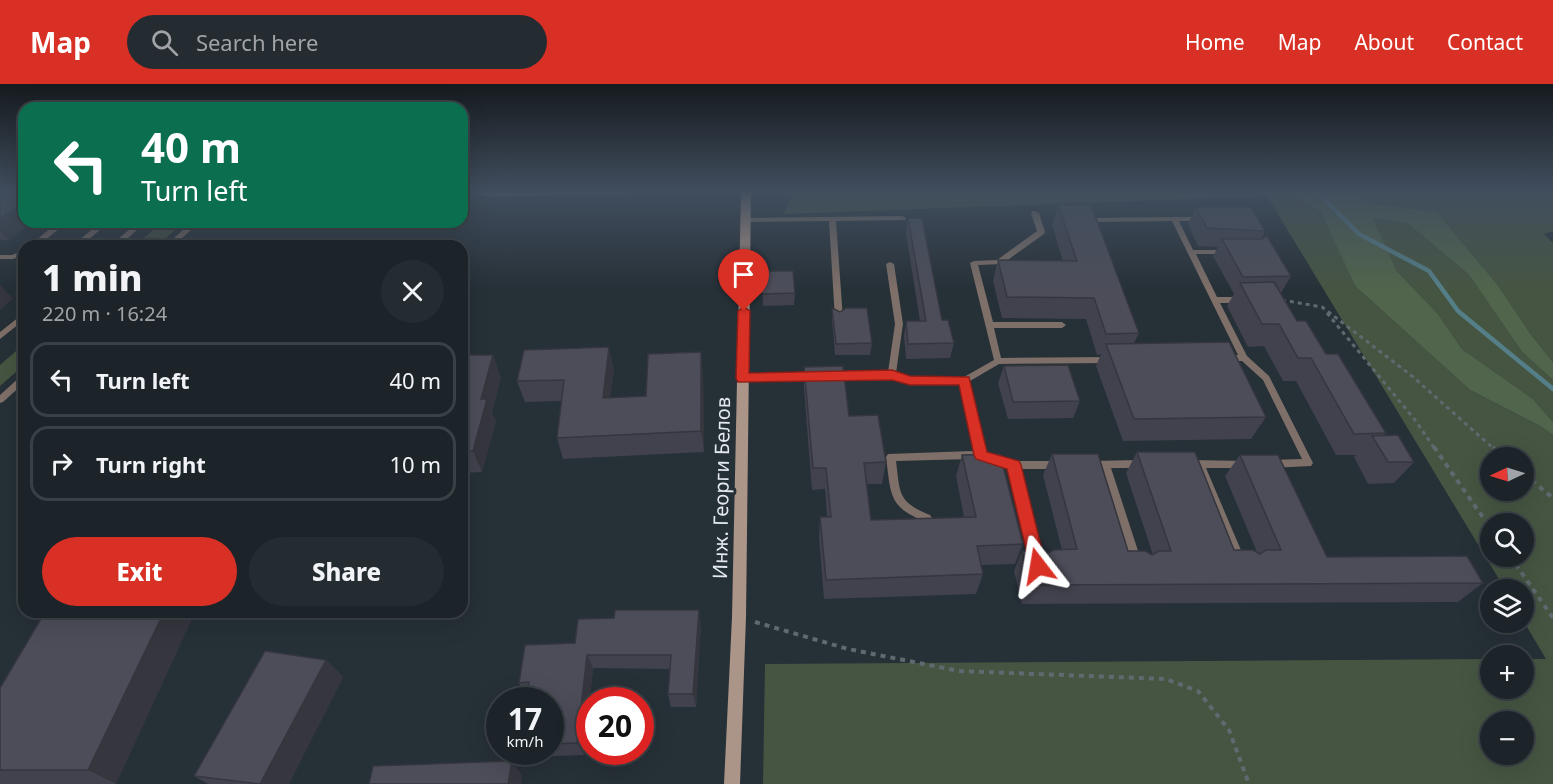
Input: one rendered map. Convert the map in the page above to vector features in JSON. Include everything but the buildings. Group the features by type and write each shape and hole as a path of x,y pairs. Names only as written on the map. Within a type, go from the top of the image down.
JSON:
{"street":[{"name":"Инж. Георги Белов","path":"732,784 739,617 746,225"}],"lane":[{"path":"832,225 838,319"},
{"path":"998,361 974,263 999,262 1041,232 1039,225"},
{"path":"1177,225 1244,358 1266,378 1308,464 1265,464"},
{"path":"40,240 56,228"},
{"path":"83,240 98,228"},
{"path":"121,240 135,228"},
{"path":"176,240 190,228"},
{"path":"1191,252 1232,252"},
{"path":"13,257 18,255"},
{"path":"0,257 18,258"},
{"path":"890,264 899,324 892,375"},
{"path":"1215,300 1278,299"},
{"path":"0,336 18,321"},
{"path":"989,325 1062,325"},
{"path":"1220,358 1244,358"},
{"path":"743,378 892,375 910,380 965,380 998,361 1115,360"},
{"path":"965,380 981,455"},
{"path":"0,400 18,384"},
{"path":"927,518 909,513 897,498 891,457 981,455 1014,465 1071,465"},
{"path":"1082,465 1152,464"},
{"path":"1176,464 1254,464"},
{"path":"1200,464 1243,567"},
{"path":"1014,465 1038,566"},
{"path":"1105,465 1139,568"}],"path":[{"path":"1278,299 1322,307 1412,376 1492,447"},
{"path":"1322,307 1415,420 1480,513"},
{"path":"1534,482 1553,498"},
{"path":"1518,567 1553,618"},
{"path":"739,617 848,649 959,672 1166,679 1198,691 1229,730 1250,784"}],"green space":[{"path":"1284,225 1327,225 1355,286 1470,390 1553,435 1553,784 763,784 765,664 1480,659 1480,699 1534,699 1534,659 1546,659 1531,633 1534,633 1534,579 1499,579 1492,567 1534,567 1534,513 1480,513 1480,548"},
{"path":"1327,225 1376,225 1397,271 1438,314 1462,349 1533,399 1553,422 1553,435 1470,390 1355,286"},
{"path":"1376,225 1409,225 1469,275 1522,352 1553,380 1553,422 1533,399 1462,349 1438,314 1397,271"},
{"path":"1409,225 1448,225 1497,284 1532,336 1553,362 1553,380 1522,352 1469,275"},
{"path":"1448,225 1553,225 1553,231 1544,234 1553,243 1553,362 1532,336 1497,284"},
{"path":"155,228 177,228 164,240 142,240"},
{"path":"18,349 18,370 0,386 0,365"}],"waterway":[{"path":"1350,225 1359,234 1429,271 1458,311 1553,389"}],"route":[{"path":"744,311 743,378 892,375 910,380 965,380 981,455 1014,465 1038,566"}]}
